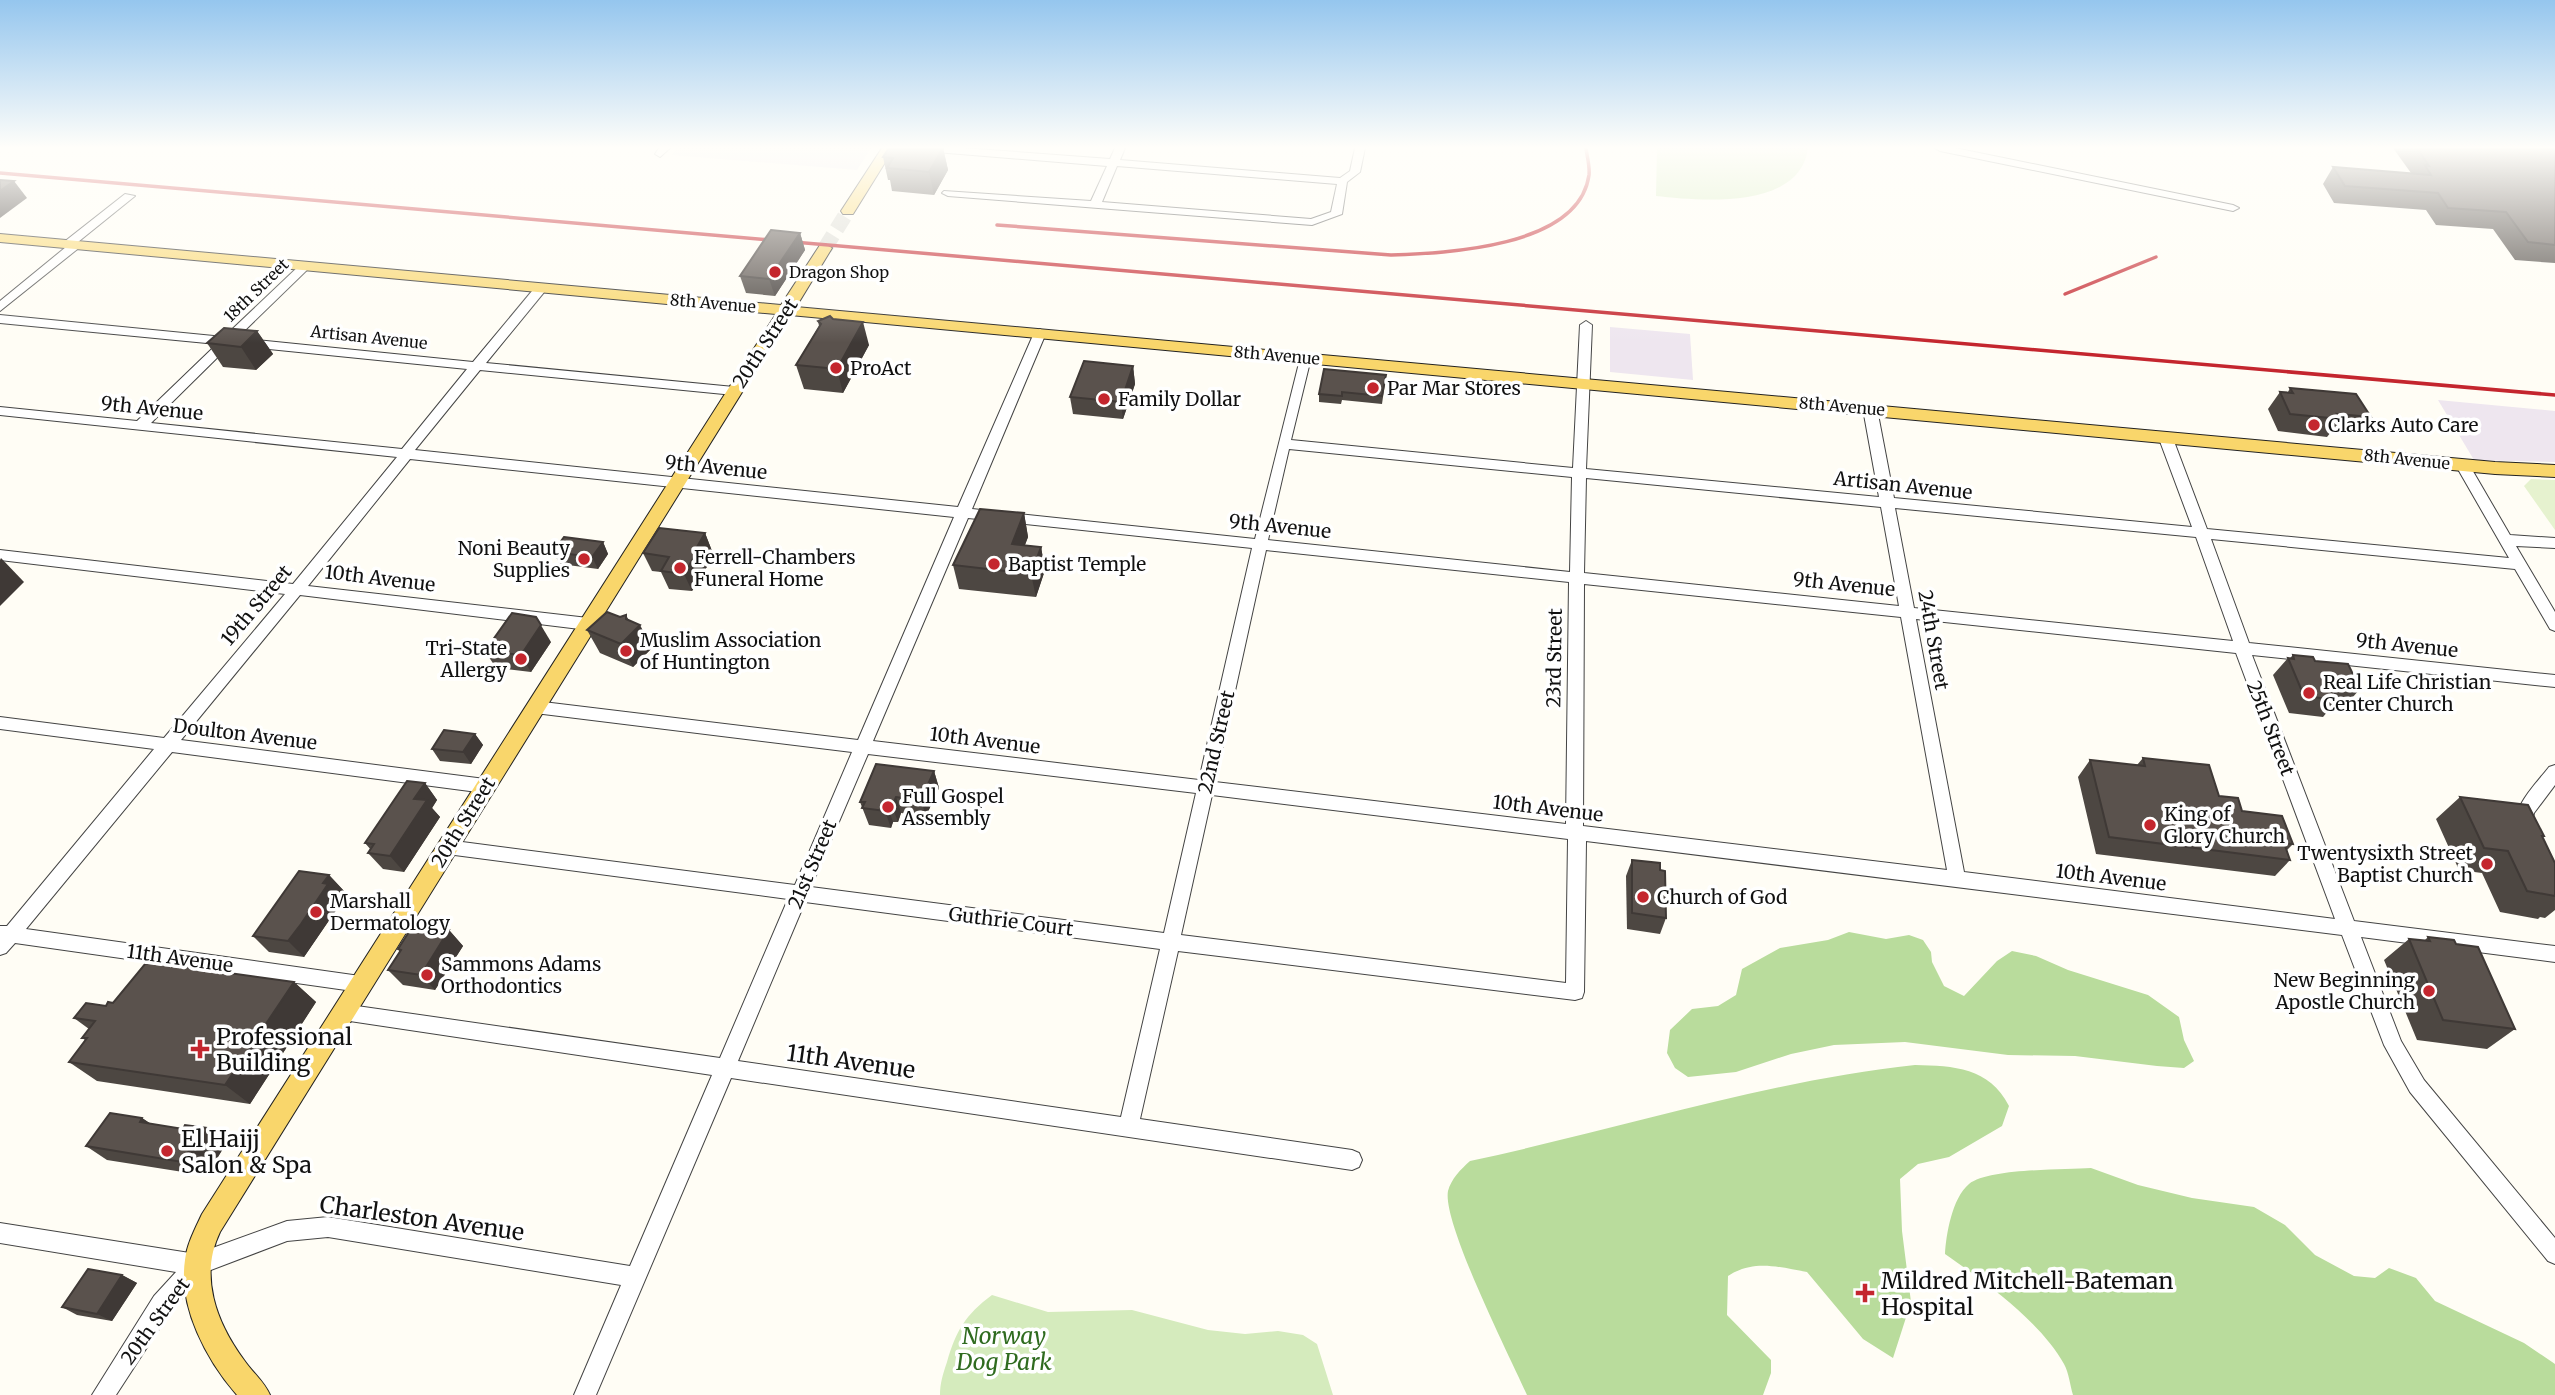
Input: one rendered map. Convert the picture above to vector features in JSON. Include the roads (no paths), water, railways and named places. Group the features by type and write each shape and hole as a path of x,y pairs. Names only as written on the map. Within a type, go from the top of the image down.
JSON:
{"main road":[{"name":"8th Avenue","path":"0,238 2555,471"},
{"name":"20th Street","path":"196,1265 204,1239 229,1191 825,248"},
{"path":"196,1265 207,1318 219,1346 231,1369 256,1395"}],"street":[{"path":"0,307 109,213"},
{"path":"1202,213 1306,222 1326,219 1334,213"},
{"name":"18th Street","path":"140,426 305,266"},
{"name":"19th Street","path":"4,938 398,467 541,288"},
{"name":"Artisan Avenue","path":"0,319 734,391"},
{"name":"23rd Street","path":"1575,992 1578,846 1573,816 1579,473 1586,325"},
{"name":"21st Street","path":"585,1395 1040,333"},
{"name":"22nd Street","path":"1129,1126 1283,444 1305,358"},
{"name":"24th Street","path":"1870,409 1957,879"},
{"name":"9th Avenue","path":"0,411 2555,681"},
{"name":"25th Street","path":"2165,436 2393,1045 2407,1070 2555,1254"},
{"name":"Artisan Avenue","path":"1283,444 2520,564"},
{"path":"2462,464 2555,625"},
{"path":"2505,540 2555,543"},
{"name":"10th Avenue","path":"0,555 588,624"},
{"name":"10th Avenue","path":"535,707 2555,954"},
{"name":"Doulton Avenue","path":"0,723 485,786"},
{"path":"2530,846 2521,810 2555,772"},
{"name":"Guthrie Court","path":"447,847 1575,992"},
{"name":"11th Avenue","path":"4,938 360,984"},
{"name":"11th Avenue","path":"343,1012 1352,1160"},
{"name":"Charleston Avenue","path":"0,1233 196,1265 278,1234 315,1226 635,1277"},
{"name":"20th Street","path":"103,1395 162,1304 196,1265"}],"tunnel":[{"path":"825,248 847,213"}],"railway":[{"path":"462,213 2555,395"},
{"path":"997,225 1391,255 1443,252 1506,242 1536,232 1566,213"},
{"path":"2065,294 2156,257"}],"place":[{"name":"Dragon Shop","path":"775,272"},
{"name":"ProAct","path":"836,368"},
{"name":"Par Mar Stores","path":"1373,388"},
{"name":"Family Dollar","path":"1104,399"},
{"name":"Clarks Auto Care","path":"2314,425"},
{"name":"Noni Beauty Supplies","path":"584,559"},
{"name":"Baptist Temple","path":"994,564"},
{"name":"Ferrell-Chambers Funeral Home","path":"680,568"},
{"name":"Muslim Association of Huntington","path":"626,651"},
{"name":"Tri-State Allergy","path":"521,659"},
{"name":"Real Life Christian Center Church","path":"2309,693"},
{"name":"Full Gospel Assembly","path":"888,807"},
{"name":"King of Glory Church","path":"2150,825"},
{"name":"Twentysixth Street Baptist Church","path":"2487,864"},
{"name":"Church of God","path":"1643,897"},
{"name":"Marshall Dermatology","path":"316,912"},
{"name":"Sammons Adams Orthodontics","path":"427,975"},
{"name":"New Beginning Apostle Church","path":"2429,991"},
{"name":"Professional Building","path":"200,1049"},
{"name":"El Haijj Salon & Spa","path":"167,1151"},
{"name":"Mildred Mitchell-Bateman Hospital","path":"1865,1293"}],"park label":[{"name":"Norway Dog Park","path":"1004,1348"}]}
